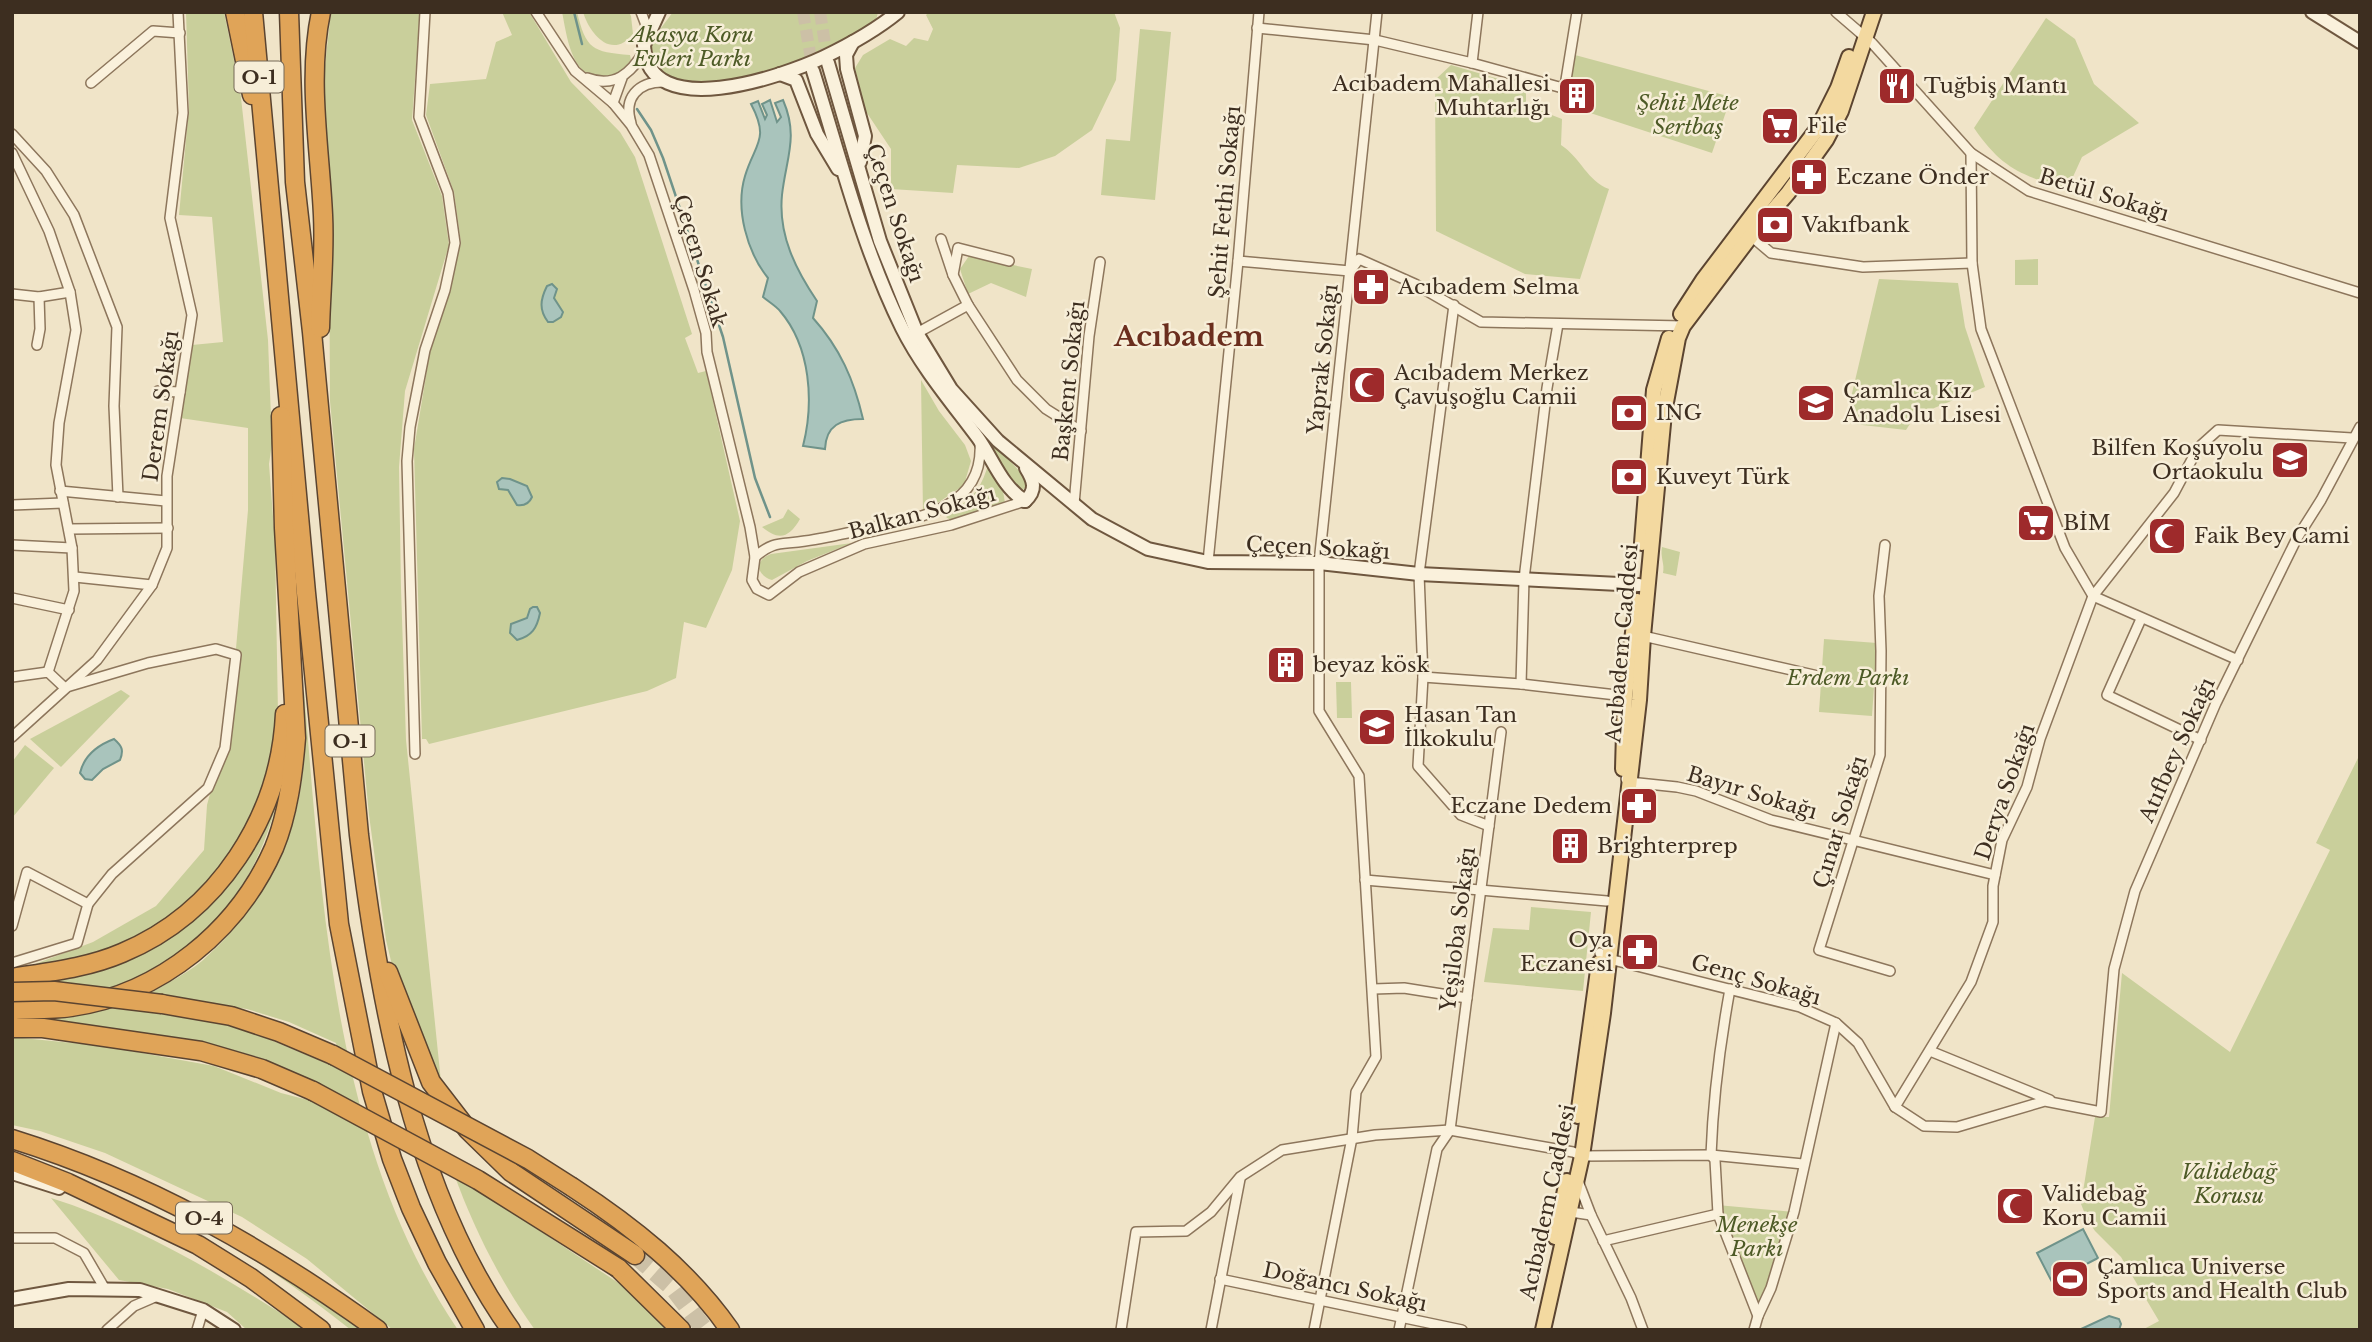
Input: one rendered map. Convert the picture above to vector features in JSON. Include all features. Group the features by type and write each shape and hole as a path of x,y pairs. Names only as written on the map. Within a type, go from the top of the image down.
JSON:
{"highway":[{"path":"235,12 246,71 264,141"},
{"name":"O-1","path":"253,12 330,846 349,982 372,1091 392,1159 437,1263 475,1330"},
{"name":"O-1","path":"280,12 358,822 370,918 392,1037 426,1153 464,1250 511,1330"},
{"path":"289,12 292,127"},
{"path":"318,401 323,218 316,120 317,35 321,12"},
{"path":"12,1010 72,1007 137,987 162,975 214,936 237,910 273,848 288,798 296,738 280,438 283,344"},
{"path":"12,978 91,964 147,941 198,904 238,859 257,827 279,761 284,734 289,610"},
{"path":"12,992 54,991 162,1004 231,1016 279,1032 333,1055 454,1119 528,1159 572,1194 635,1255 511,1172 447,1106 426,1071 398,1002 370,918"},
{"path":"12,1028 43,1028 201,1051 262,1069 313,1091 478,1180 618,1268 681,1330"},
{"name":"O-4","path":"12,1139 89,1166 192,1212 308,1280 378,1330"},
{"path":"12,1161 68,1183 198,1245 251,1278 321,1330"},
{"path":"572,1194 610,1212 656,1248 696,1288 730,1330"}],"main road":[{"path":"659,12 645,45 651,69 663,82 685,88 716,88 755,82 780,74 824,57 898,12"},
{"name":"Acıbadem Caddesi","path":"1604,956 1626,779 1625,696 1639,586 1654,390 1678,326 1703,280 1819,127 1838,88 1863,12"},
{"name":"Acıbadem Caddesi","path":"1536,1330 1577,1154 1603,1013 1607,901 1639,700 1664,413 1678,326 1788,192 1826,140 1841,111 1860,55 1858,30 1874,12"},
{"path":"2312,12 2360,42"},
{"path":"2322,12 2360,36"},
{"path":"854,41 846,55 846,69 865,136 859,166"},
{"name":"Çeçen Sokağı","path":"828,63 881,244 917,333 951,389 998,441 1093,519 1148,549 1208,562 1319,564 1419,574 1639,586"},
{"name":"Çeçen Sokağı","path":"813,71 867,240 903,329 1008,486 1016,496 1025,501"},
{"path":"780,74 796,80 817,134 850,188"},
{"path":"1023,463 1034,486 1032,495 1025,501"},
{"path":"1025,501 1056,488"},
{"name":"Acıbadem Caddesi","path":"1543,1330 1571,1212 1577,1177 1577,1154"},
{"path":"12,1173 104,1202"},
{"path":"12,1299 69,1289 140,1290 203,1310 234,1330"}],"street":[{"name":"Derem Sokağı","path":"12,737 97,660 152,585 167,548 167,475 192,315 170,218 183,114 178,12"},
{"path":"415,754 407,461 410,427 425,350 445,290 455,243 448,193 419,117 425,12"},
{"name":"Çeçen Sokak","path":"536,12 575,71 613,103 631,125 653,165 700,310 707,352 755,557 752,580 757,589"},
{"path":"575,71 584,77 613,82 635,66 645,45 646,25 641,12"},
{"name":"Şehit Fethi Sokağı","path":"1208,562 1259,12"},
{"name":"Yaprak Sokağı","path":"1365,880 1359,776 1319,711 1319,564 1377,12"},
{"path":"1472,63 1478,12"},
{"path":"1256,28 1375,40 1559,87 1565,86 1577,12"},
{"name":"Betül Sokağı","path":"1836,12 1883,56 1970,153 2029,191 2360,293"},
{"path":"92,83 153,31 180,33"},
{"path":"1860,55 1883,56"},
{"path":"613,103 623,76"},
{"path":"613,103 632,95 646,84 663,82"},
{"path":"631,125 628,111 632,95"},
{"path":"12,134 46,171 74,215 117,327 114,406 118,497"},
{"path":"12,153 49,230 70,292 76,330 59,423 56,465 69,529 75,577 69,610 48,672"},
{"path":"1970,153 1972,263 1981,329 2065,548 2093,596 2238,660"},
{"path":"1751,236 1771,253 1863,267 1972,263"},
{"path":"941,239 953,275 968,305 1017,380 1046,409 1082,431"},
{"path":"953,275 958,248 1009,261"},
{"path":"1238,261 1350,271 1359,259 1454,304 1481,322 1678,326"},
{"name":"Başkent Sokağı","path":"1074,504 1089,336 1100,262"},
{"path":"12,294 39,297 70,292"},
{"path":"37,345 40,329 39,297"},
{"path":"1454,304 1419,574 1423,677 1418,766 1461,815 1489,826"},
{"path":"917,333 968,305"},
{"path":"1521,684 1524,579 1547,388 1558,324"},
{"path":"158,391 180,392"},
{"name":"Atıfbey Sokağı","path":"2101,1112 2114,968 2120,939 2148,856 2297,538 2321,500 2360,426"},
{"name":"Derya Sokağı","path":"1895,1107 1971,982 1993,922 1995,875 2002,840 2027,787 2040,739 2093,596 2174,493 2198,449 2218,430 2352,438"},
{"name":"Balkan Sokağı","path":"755,557 766,546 835,536 914,520 929,514 959,497 971,486 979,464 980,441"},
{"path":"60,491 166,501"},
{"name":"Balkan Sokağı","path":"757,589 769,595 799,572 864,544 951,525 1025,501"},
{"path":"12,505 63,503"},
{"path":"69,529 168,528"},
{"path":"12,545 72,548"},
{"name":"Çınar Sokağı","path":"1885,545 1879,596 1880,755 1819,950 1890,971"},
{"path":"75,577 152,585"},
{"path":"12,598 69,610"},
{"path":"2141,619 2107,695 2201,740"},
{"path":"1643,636 1818,676"},
{"path":"12,963 77,943 88,904 112,874 208,788 225,748 236,655 216,649 148,663 65,688 48,672"},
{"path":"12,677 48,672"},
{"path":"1423,677 1521,684 1625,696"},
{"name":"Yeşiloba Sokağı","path":"1399,1330 1437,1149 1450,1130 1501,732"},
{"name":"Bayır Sokağı","path":"1626,779 1696,791 1771,820 1995,875"},
{"path":"12,926 27,872 88,904"},
{"path":"1314,1330 1352,1138 1356,1092 1376,1057 1365,880 1607,901"},
{"name":"Genç Sokağı","path":"1604,956 1800,1007 1836,1023 1858,1043 1895,1107 1924,1126 1957,1127 2045,1101 2101,1112"},
{"path":"1373,989 1404,988 1467,998"},
{"path":"1730,989 1721,1040 1711,1155 1715,1160 1718,1214 1758,1316"},
{"path":"1754,1330 1771,1288 1794,1213 1836,1023"},
{"path":"1930,1051 2052,1101"},
{"path":"1121,1330 1136,1232 1186,1231 1211,1212 1240,1177 1282,1150 1352,1138 1450,1130 1577,1154 1711,1155 1803,1164"},
{"path":"1212,1330 1240,1177"},
{"path":"1577,1177 1591,1215 1632,1297 1643,1330"},
{"path":"1571,1212 1591,1215"},
{"path":"1603,1241 1718,1214"},
{"path":"12,1238 55,1238 74,1248 83,1253 105,1289"},
{"name":"Doğancı Sokağı","path":"1220,1279 1462,1330"},
{"path":"107,1330 134,1306 157,1296"},
{"path":"197,1330 203,1310"}],"green space":[{"path":"186,12 224,12 240,89 268,340 272,444 269,464 275,543 278,715 275,746 254,818 213,879 168,922 98,959 14,972 93,942 156,906 204,850 207,805 228,727 248,510 248,428 180,418 192,345 223,342 212,217 179,215 189,108"},
{"path":"331,12 420,12 412,120 442,196 449,245 405,391 399,467 406,740 441,1082 425,1055 396,982 386,940 369,815 330,401 329,203 322,92"},
{"path":"502,12 529,12 571,82 620,132 635,157 692,334 685,338 698,373 706,371 740,521 732,570 706,628 684,622 676,678 647,691 429,744 426,739 422,739 414,449 430,352 461,243 454,192 426,115 430,84 486,79 496,42 512,35"},
{"path":"562,12 577,12 584,34 593,46 607,52 630,55 631,60 612,76 592,76 584,71 572,54"},
{"path":"583,12 629,12 633,34 617,45 610,45 596,36"},
{"name":"Akasya Koru Evleri Parkı","path":"673,12 878,12 876,21 832,45 781,67 754,76 703,83 679,80 662,74 651,57 653,41"},
{"path":"929,12 1114,12 1120,28 1116,80 1092,130 1055,156 1019,168 957,165 953,193 891,189 891,149 865,110 855,68 863,55 890,39 906,46 914,38 928,41 933,29 926,15"},
{"path":"2046,18 2075,39 2094,84 2139,123 2082,157 2067,190 2014,169 1994,153 1974,128"},
{"path":"1140,29 1171,32 1155,200 1101,195 1106,139 1130,141"},
{"name":"Şehit Mete Sertbaş","path":"1575,55 1731,97 1712,153 1566,105"},
{"path":"1451,65 1526,87 1526,105 1562,119 1561,145 1595,181 1609,189 1580,279 1525,274 1436,231 1435,80"},
{"path":"969,256 1032,269 1026,297 991,283 968,294 960,269"},
{"path":"2038,259 2038,285 2015,285 2015,260"},
{"path":"1879,279 1958,283 1965,327 1985,387 1915,416 1906,430 1845,423"},
{"path":"921,380 939,411 965,445 971,461 964,485 923,513"},
{"path":"961,409 1026,478 1028,485 1019,493"},
{"path":"988,465 1000,485 1005,507 952,521 946,517 977,490"},
{"path":"788,509 800,519 788,534 779,536 762,527 783,518"},
{"path":"852,543 807,561 772,580 760,571 762,560 771,554"},
{"path":"1662,547 1680,552 1676,576 1663,573"},
{"name":"Erdem Parkı","path":"1824,639 1877,643 1872,716 1819,712"},
{"path":"1336,682 1351,682 1352,718 1337,718"},
{"path":"121,690 130,696 61,767 30,739"},
{"path":"304,691 328,939 341,1022 360,1104 384,1183 417,1259 458,1330 393,1330 307,1259 242,1217 105,1153 40,1131 12,1125 12,1037 103,1046 214,1066 281,1093 308,1100 316,1083 255,1056 210,1044 50,1019 76,1016 108,1007 171,1015 237,1026 328,1064 337,1049 336,1043 289,1022 247,1009 147,995 196,966 219,945 251,908 276,866 286,844 299,798 303,772"},
{"path":"25,745 54,768 12,818 12,762"},
{"name":"Validebağ Korusu","path":"2360,754 2360,1330 2142,1330 2159,1321 2121,1257 2095,1231 2081,1204 2095,1117 2109,1117 2122,973 2230,1052 2330,850 2316,843"},
{"path":"283,775 267,835 255,863 223,912 202,934 178,953 116,987 95,988 42,981 137,952 263,827 273,807"},
{"path":"1531,907 1591,912 1583,991 1484,982 1493,928 1529,930"},
{"path":"53,1158 213,1230 367,1330 351,1330 267,1268 194,1225 52,1161"},
{"path":"454,1174 617,1282 670,1330 535,1330 510,1293 489,1254"},
{"path":"51,1198 118,1224 183,1255 307,1330 247,1330 227,1312 168,1289 119,1280"},
{"name":"Menekşe Parkı","path":"1717,1205 1794,1212 1758,1316"}],"water":[{"path":"770,100 777,122 781,117 775,103 783,100 790,125 790,148 781,210 786,238 802,277 817,301 813,318 845,365 863,419 848,420 836,425 828,434 825,449 803,446 809,394 804,358 790,325 778,309 763,297 768,278 754,256 742,216 742,189 760,134 757,116 751,104 758,101 765,119 767,115 762,104"},
{"path":"552,284 557,289 554,298 563,312 561,317 548,322 543,313 542,300 547,286"},
{"path":"502,478 527,486 532,497 524,505 517,505 508,490 499,489 497,482"},
{"path":"533,607 537,607 540,613 535,627 530,634 517,640 510,633 511,624 527,618"},
{"path":"114,739 121,748 120,760 103,769 92,780 85,779 80,773 88,756 102,744"},
{"path":"2083,1229 2098,1258 2052,1282 2037,1253"},
{"path":"2109,1316 2119,1319 2119,1330 2079,1330"}],"waterway":[{"path":"574,12 582,44"},
{"path":"637,109 651,130 663,158 723,337 755,478 770,517"}],"tunnel":[{"path":"803,12 813,71"},
{"path":"820,12 828,63"},
{"path":"635,1255 674,1289 705,1330"}],"place":[{"name":"Tuğbiş Mantı","path":"1897,86"},
{"name":"Acıbadem Mahallesi Muhtarlığı","path":"1577,96"},
{"name":"File","path":"1780,126"},
{"name":"Eczane Önder","path":"1809,177"},
{"name":"Vakıfbank","path":"1775,225"},
{"name":"Acıbadem Selma","path":"1371,287"},
{"name":"Acıbadem Merkez Çavuşoğlu Camii","path":"1367,385"},
{"name":"Çamlıca Kız Anadolu Lisesi","path":"1816,403"},
{"name":"ING","path":"1629,413"},
{"name":"Bilfen Koşuyolu Ortaokulu","path":"2290,460"},
{"name":"Kuveyt Türk","path":"1629,477"},
{"name":"BİM","path":"2036,523"},
{"name":"Faik Bey Cami","path":"2167,536"},
{"name":"beyaz kösk","path":"1286,665"},
{"name":"Hasan Tan İlkokulu","path":"1377,727"},
{"name":"Eczane Dedem","path":"1639,806"},
{"name":"Brighterprep","path":"1570,846"},
{"name":"Oya Eczanesi","path":"1640,952"},
{"name":"Validebağ Koru Camii","path":"2015,1206"},
{"name":"Çamlıca Universe Sports and Health Club","path":"2070,1279"}],"district":[{"name":"Acıbadem","path":"1189,336"}]}
